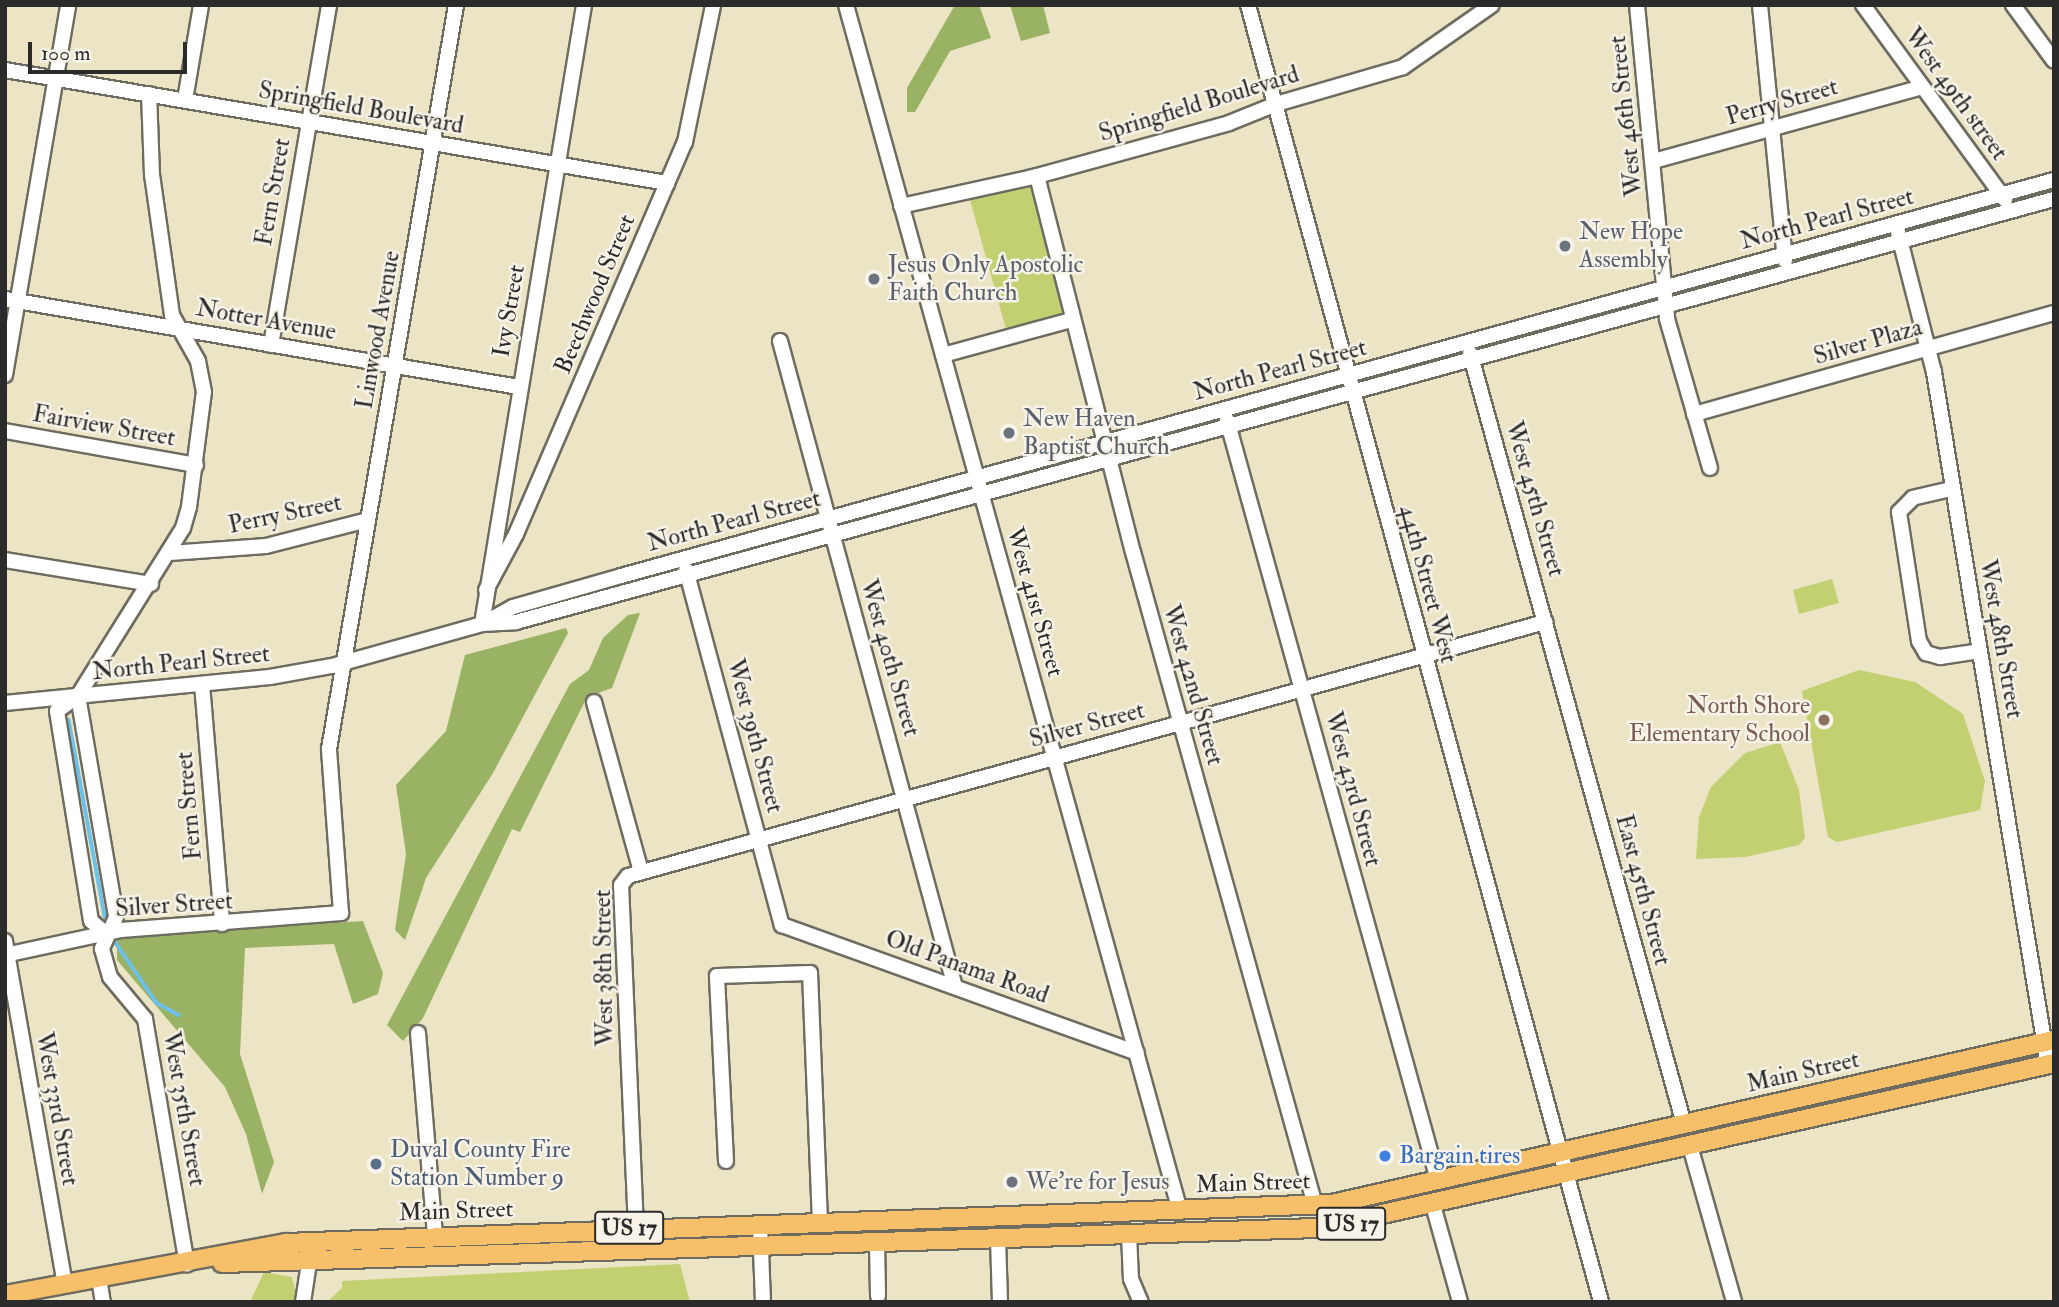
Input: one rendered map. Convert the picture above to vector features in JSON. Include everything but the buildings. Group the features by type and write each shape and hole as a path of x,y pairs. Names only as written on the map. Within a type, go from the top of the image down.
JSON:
{"main road":[{"name":"Main Street","path":"5,1294 187,1264 246,1250 312,1242 1315,1205 1560,1153 2049,1041"},
{"name":"Main Street","path":"187,1264 309,1263 1320,1228 1433,1205 2051,1064"},
{"path":"1029,1237 1087,1226 1166,1221 1180,1211"}],"street":[{"path":"5,375 12,300 68,5"},
{"path":"185,100 201,5"},
{"name":"Fern Street","path":"271,345 329,5"},
{"name":"Linwood Avenue","path":"343,908 329,760 456,5"},
{"name":"Ivy Street","path":"481,624 584,5"},
{"name":"Beechwood Street","path":"486,590 516,534 691,124 713,5"},
{"name":"West 41st Street","path":"846,5 1180,1211"},
{"name":"44th Street West","path":"1248,5 1346,376 1601,1302"},
{"name":"Springfield Boulevard","path":"901,206 1037,176 1229,123 1276,104 1415,62 1492,5"},
{"name":"West 46th Street","path":"1637,5 1667,306 1710,468"},
{"path":"1760,5 1787,273"},
{"name":"West 49th street","path":"1863,5 2011,211"},
{"path":"2013,5 2054,61"},
{"name":"Springfield Boulevard","path":"5,70 667,183"},
{"name":"Perry Street","path":"1654,161 1922,87"},
{"path":"78,696 116,917 105,933 92,921 57,711 78,696 170,553 189,507 196,465 202,375 172,315 157,223 149,94"},
{"name":"West 42nd Street","path":"1037,176 1070,298 1071,320 1104,443 1315,1205"},
{"name":"North Pearl Street","path":"481,624 513,607 683,559 2054,180"},
{"name":"North Pearl Street","path":"5,703 202,684 344,662 481,624 516,622 688,577 2054,199"},
{"name":"West 48th Street","path":"1896,224 1929,348 2051,1064"},
{"name":"Notter Avenue","path":"12,300 519,387"},
{"name":"Silver Plaza","path":"1694,414 2054,313"},
{"path":"943,355 1071,320"},
{"name":"West 40th Street","path":"780,341 955,987"},
{"name":"West 45th Street","path":"1467,342 1558,668"},
{"name":"West 43rd Street","path":"1224,409 1438,1180"},
{"name":"Fairview Street","path":"5,431 196,465"},
{"path":"1951,489 1913,498 1899,512 1919,641 1926,653 1940,657 1980,651"},
{"name":"Perry Street","path":"170,553 266,546 368,520"},
{"name":"West 39th Street","path":"683,559 782,925"},
{"path":"5,560 151,583"},
{"name":"Silver Street","path":"641,872 1545,622"},
{"name":"East 45th Street","path":"1558,668 1684,1124"},
{"name":"Fern Street","path":"202,684 222,924"},
{"name":"West 38th Street","path":"594,702 641,872 628,876 621,885 637,1251"},
{"name":"Silver Street","path":"6,950 105,933 337,916 343,908"},
{"name":"Old Panama Road","path":"782,925 1137,1053"},
{"name":"West 35th Street","path":"105,933 102,949 110,977 139,1008 148,1030 187,1264"},
{"name":"West 33rd Street","path":"6,950 65,1284"},
{"path":"726,1161 718,976 810,974 820,1222"},
{"path":"418,1033 435,1236"},
{"path":"1690,1146 1734,1302"},
{"path":"1433,1205 1460,1302"},
{"path":"760,1224 764,1302"},
{"path":"1129,1234 1131,1279 1141,1302"},
{"path":"998,1238 1000,1302"},
{"path":"303,1302 312,1242"},
{"path":"877,1243 878,1296"},
{"path":"99,1278 103,1302"}],"green space":[{"path":"955,5 979,5 991,38 950,51 915,112 907,112 907,88"},
{"path":"1010,5 1043,5 1050,33 1021,41"},
{"path":"1031,181 1068,314 1007,333 969,196"},
{"path":"1832,579 1839,603 1799,614 1793,590"},
{"path":"640,613 612,688 587,697 520,832 512,829 423,1018 403,1041 387,1025 570,684 589,670 603,638 628,615"},
{"path":"566,628 568,633 493,773 426,878 405,940 395,930 406,854 396,785 446,731 465,655"},
{"path":"1859,670 1915,682 1963,714 1985,781 1980,810 1837,842 1828,837 1802,691"},
{"path":"1780,742 1799,790 1805,838 1799,845 1745,857 1696,859 1699,817 1711,787 1745,753"},
{"path":"363,921 383,973 378,994 353,1004 334,944 245,948 240,1054 274,1162 262,1194 246,1134 225,1087 117,960 117,937"},
{"path":"680,1264 690,1302 327,1302 342,1288 342,1281"},
{"path":"264,1272 292,1277 298,1302 250,1302"}],"waterway":[{"path":"69,720 105,917"},
{"path":"114,940 157,1003 179,1015"}],"place":[{"name":"New Hope Assembly","path":"1565,246"},
{"name":"Jesus Only Apostolic Faith Church","path":"874,279"},
{"name":"New Haven Baptist Church","path":"1009,433"},
{"name":"North Shore Elementary School","path":"1824,720"},
{"name":"Bargain tires","path":"1385,1156"},
{"name":"Duval County Fire Station Number 9","path":"376,1164"},
{"name":"We're for Jesus","path":"1012,1182"}]}
